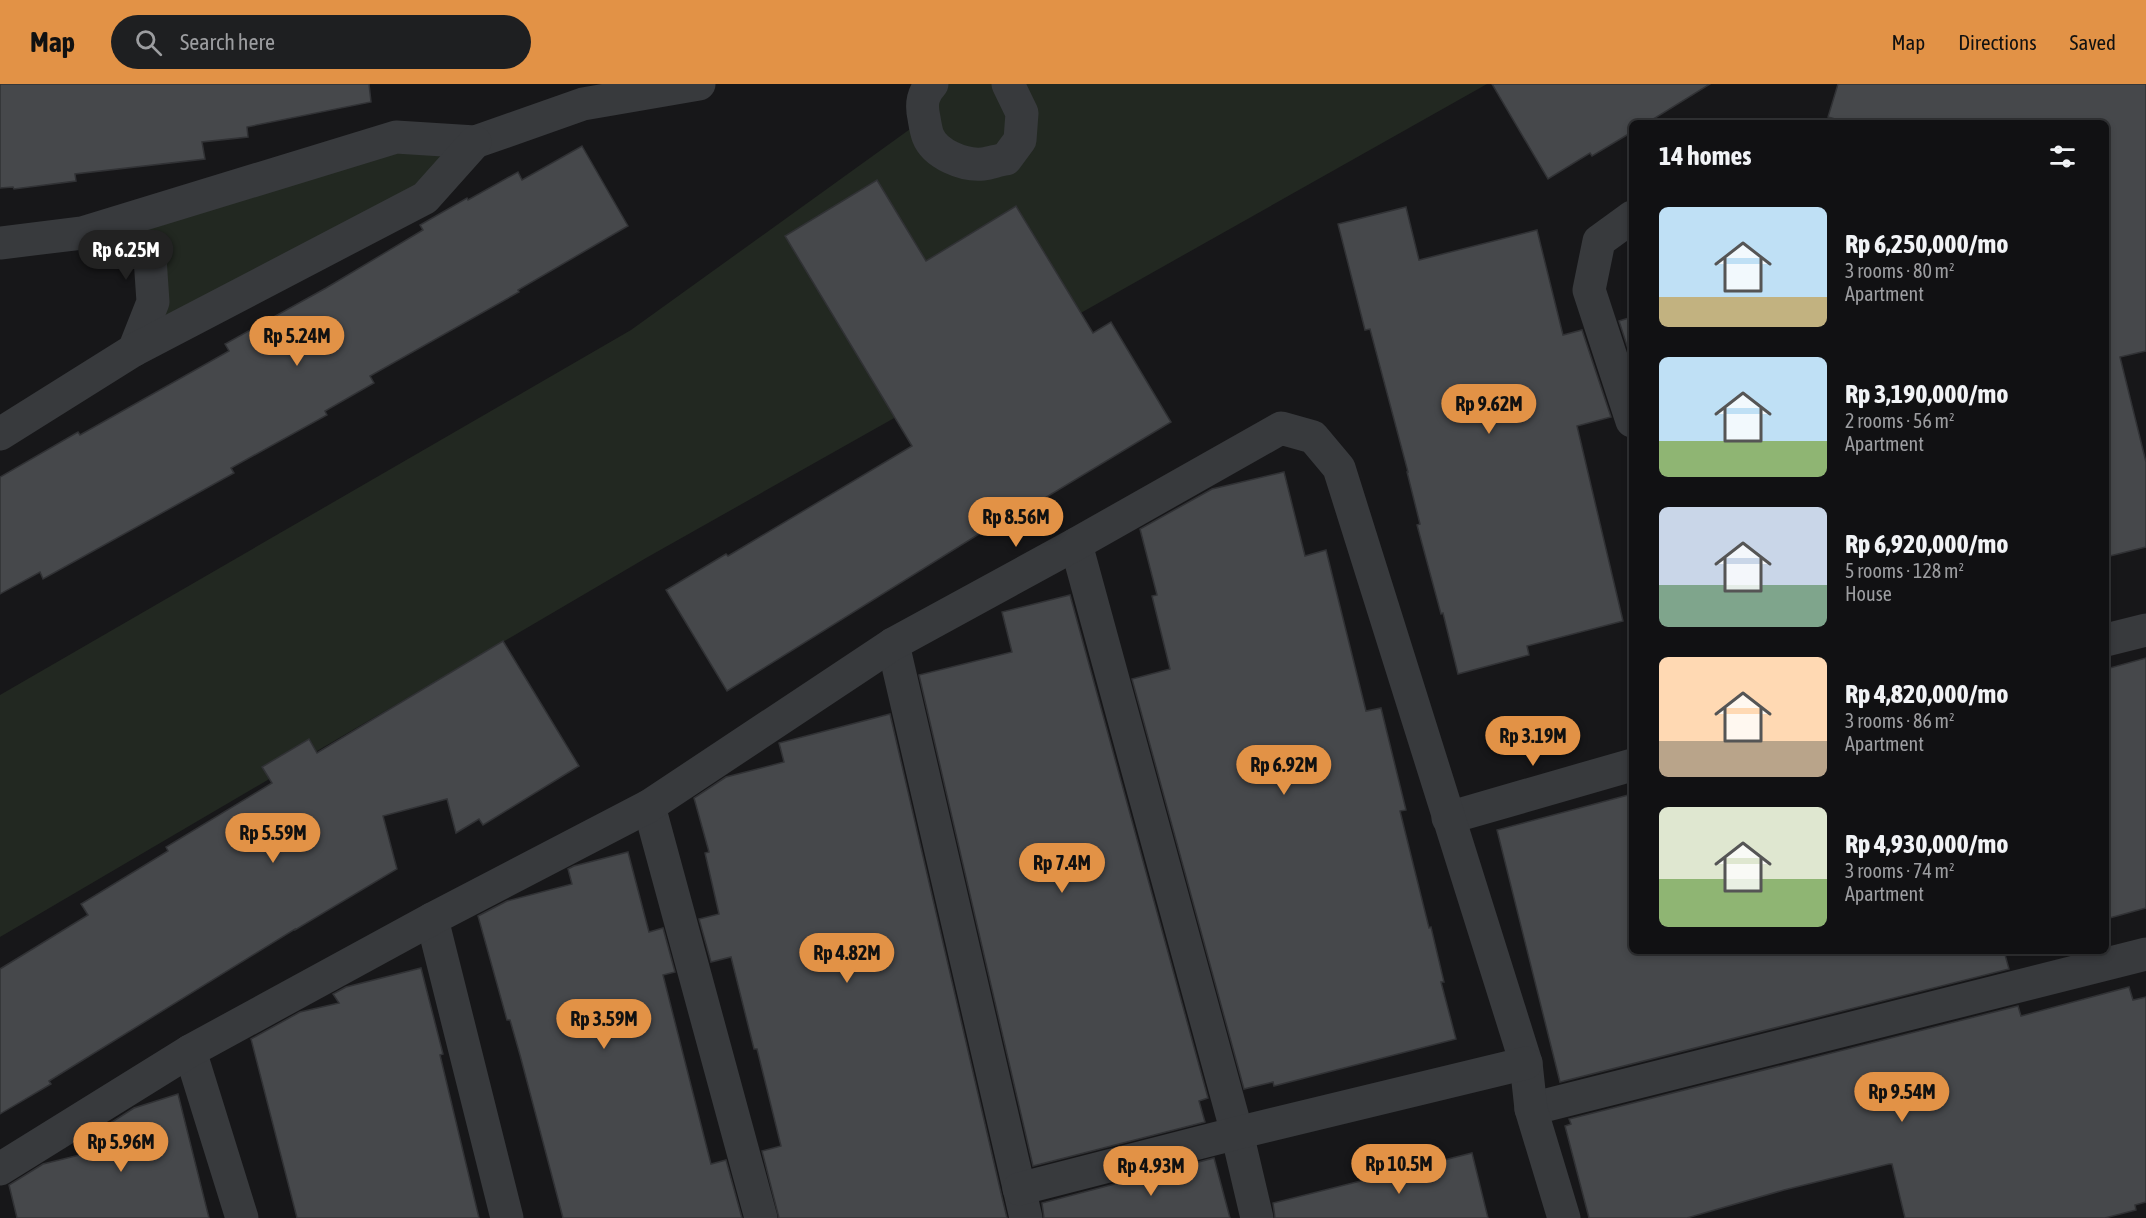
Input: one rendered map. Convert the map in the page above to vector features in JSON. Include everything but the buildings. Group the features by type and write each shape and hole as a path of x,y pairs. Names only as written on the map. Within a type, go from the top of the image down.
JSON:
{"street":[{"path":"0,243 82,233 396,137 474,142 583,104 699,84"},
{"path":"919,87 928,138 950,157 981,164 1006,159 1020,140 1022,113 1008,84"},
{"path":"0,435 134,350 425,198 474,142"},
{"path":"1629,219 1599,241 1589,290 1629,412"},
{"path":"82,233 134,240 150,258 153,302 134,350"},
{"path":"0,1169 190,1051 432,919 649,806 893,644 1281,428 1313,437 1339,468 1526,1063 1531,1109 1564,1218"},
{"path":"1076,544 1237,1133 1257,1218"},
{"path":"2109,639 2146,630"},
{"path":"893,644 1023,1203 1237,1133 1526,1063"},
{"path":"1448,818 1629,766"},
{"path":"649,806 761,1218"},
{"path":"432,919 507,1218"},
{"path":"1531,1109 2146,954"},
{"path":"190,1051 242,1218"}],"shaded area":[{"path":"932,84 1487,84 646,558 0,937 0,695 631,330 924,119"},
{"path":"396,137 475,142 425,198 134,350 150,258 82,233"}]}
